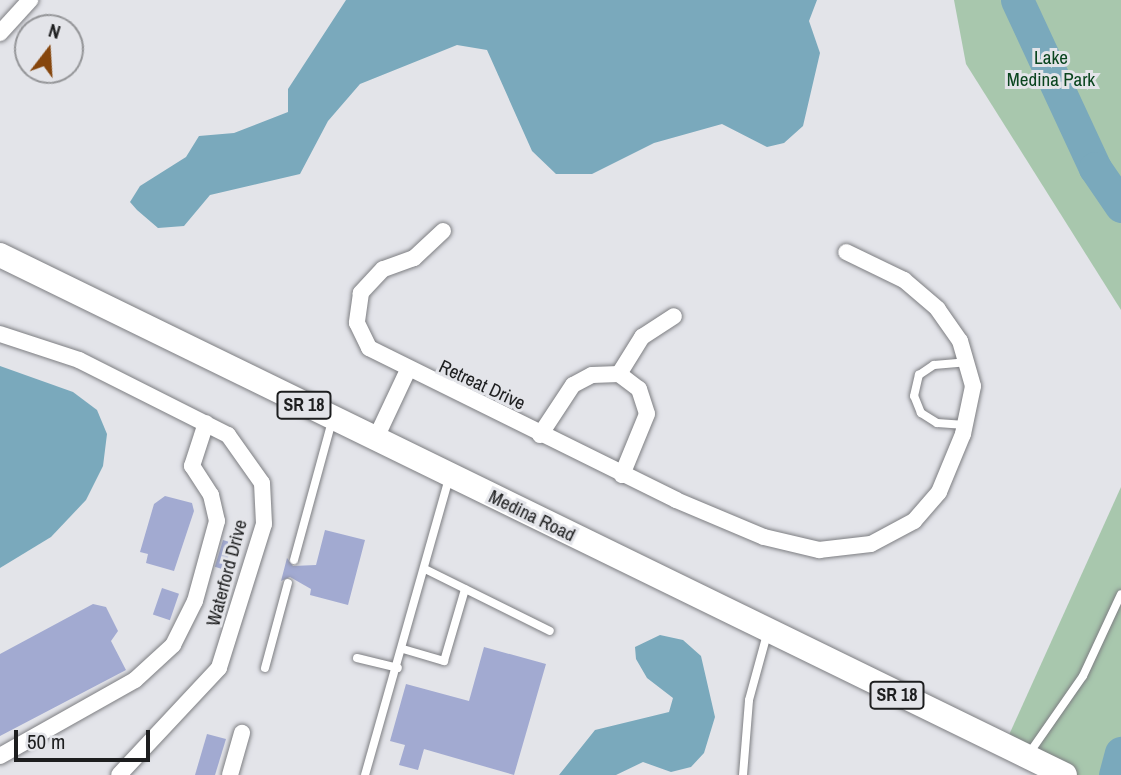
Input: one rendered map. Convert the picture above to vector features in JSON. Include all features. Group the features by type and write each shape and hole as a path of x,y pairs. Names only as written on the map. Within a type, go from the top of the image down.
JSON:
{"highway":[{"name":"Medina Road","path":"0,255 1062,774"}],"street":[{"path":"0,33 30,0"},
{"name":"Retreat Drive","path":"443,231 414,258 370,279 356,308 369,348 407,372 622,475 764,537 819,550 871,544 915,522 939,492 965,425"},
{"path":"846,252 904,280 938,309 966,362 973,386 965,425"},
{"path":"622,475 647,414 639,389 619,374 642,337 674,316"},
{"name":"Waterford Drive","path":"0,334 69,356 206,423 228,435 255,464 264,524 219,668 119,775"},
{"name":"Retreat Drive","path":"375,440 407,372"},
{"name":"Retreat Drive","path":"540,435 573,385 592,375 619,374"},
{"path":"0,756 135,680 173,645 195,601 217,521 211,495 192,466 206,423"},
{"path":"230,775 242,733"}],"lane":[{"path":"965,425 937,423 921,413 914,396 919,375 933,365 966,362"},
{"path":"295,560 332,418"},
{"path":"365,775 427,570 450,476"},
{"path":"427,570 550,631"},
{"path":"265,668 288,583"},
{"path":"403,649 444,661 465,589"},
{"path":"1027,757 1083,676 1121,594"},
{"path":"743,775 749,700 768,632"},
{"path":"357,658 398,668"}],"green space":[{"name":"Lake Medina Park","path":"954,0 1121,0 1121,310 966,64"},
{"path":"1121,487 1121,775 1065,775 1004,746"}],"water":[{"path":"346,0 817,0 809,21 820,53 803,126 784,143 767,147 722,124 654,143 592,174 556,174 532,151 487,50 457,45 360,84 328,121 300,174 210,195 184,226 158,228 137,210 130,202 140,186 186,157 199,136 234,133 288,112 288,89"},
{"path":"0,366 73,392 97,410 107,434 103,466 86,500 51,537 0,568"},
{"path":"660,635 683,640 701,656 715,717 704,753 691,767 671,772 643,762 616,775 559,775 595,730 669,712 673,698 647,678 636,659 635,647"}],"building":[{"path":"165,496 192,503 194,511 174,571 146,563 148,554 140,552 154,504"},
{"path":"325,530 365,540 348,605 310,595 311,589 290,577 281,581 287,558 293,566 316,565"},
{"path":"223,540 233,543 224,570 215,567"},
{"path":"162,588 179,594 170,620 153,614"},
{"path":"93,604 106,607 118,631 111,641 126,670 0,736 0,654"},
{"path":"484,647 546,664 514,775 424,749 418,770 399,765 405,745 390,741 406,684 469,701"},
{"path":"207,734 226,739 215,775 195,775"}],"waterway":[{"path":"1017,0 1095,168 1121,206"},
{"path":"1115,775 1121,753"}]}
